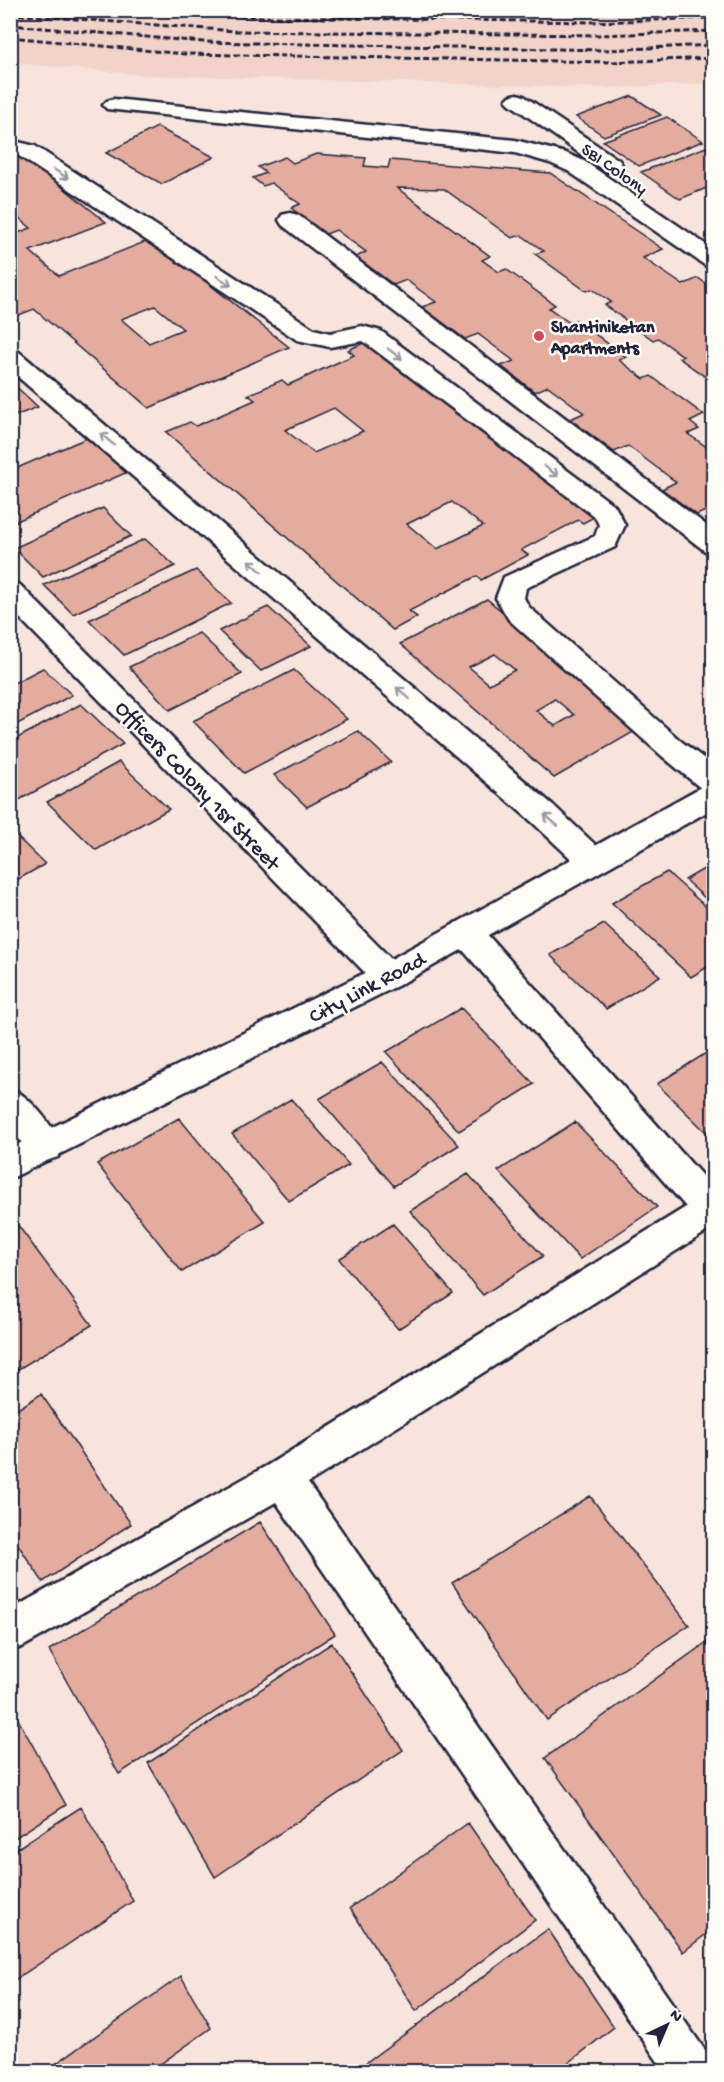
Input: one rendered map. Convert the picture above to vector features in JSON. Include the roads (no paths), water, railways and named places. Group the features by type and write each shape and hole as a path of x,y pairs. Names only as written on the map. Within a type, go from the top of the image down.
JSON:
{"street":[{"name":"SBI Colony","path":"517,100 714,237"},
{"path":"114,105 514,147 558,158 576,166 714,261"},
{"path":"10,146 27,151 306,335 330,340 362,333 372,336 606,512 612,525 606,541 514,583 510,598 519,613 672,749 714,782"},
{"path":"290,220 714,545"},
{"path":"10,357 555,824 593,861"},
{"name":"Officers Colony 1sr Street","path":"10,591 388,976"},
{"name":"City Link Road","path":"10,1165 388,976 714,794"},
{"path":"10,1632 282,1478 712,1209 466,932"},
{"path":"10,1102 46,1146"},
{"path":"282,1478 693,2072"}],"railway":[{"path":"132,10 205,16 591,22 714,18"},
{"path":"10,14 235,31 599,35 714,31"},
{"path":"10,25 203,42 605,50 714,45"},
{"path":"10,37 184,54 610,62 714,58"}],"place":[{"name":"Shantiniketan Apartments","path":"539,336"}]}
